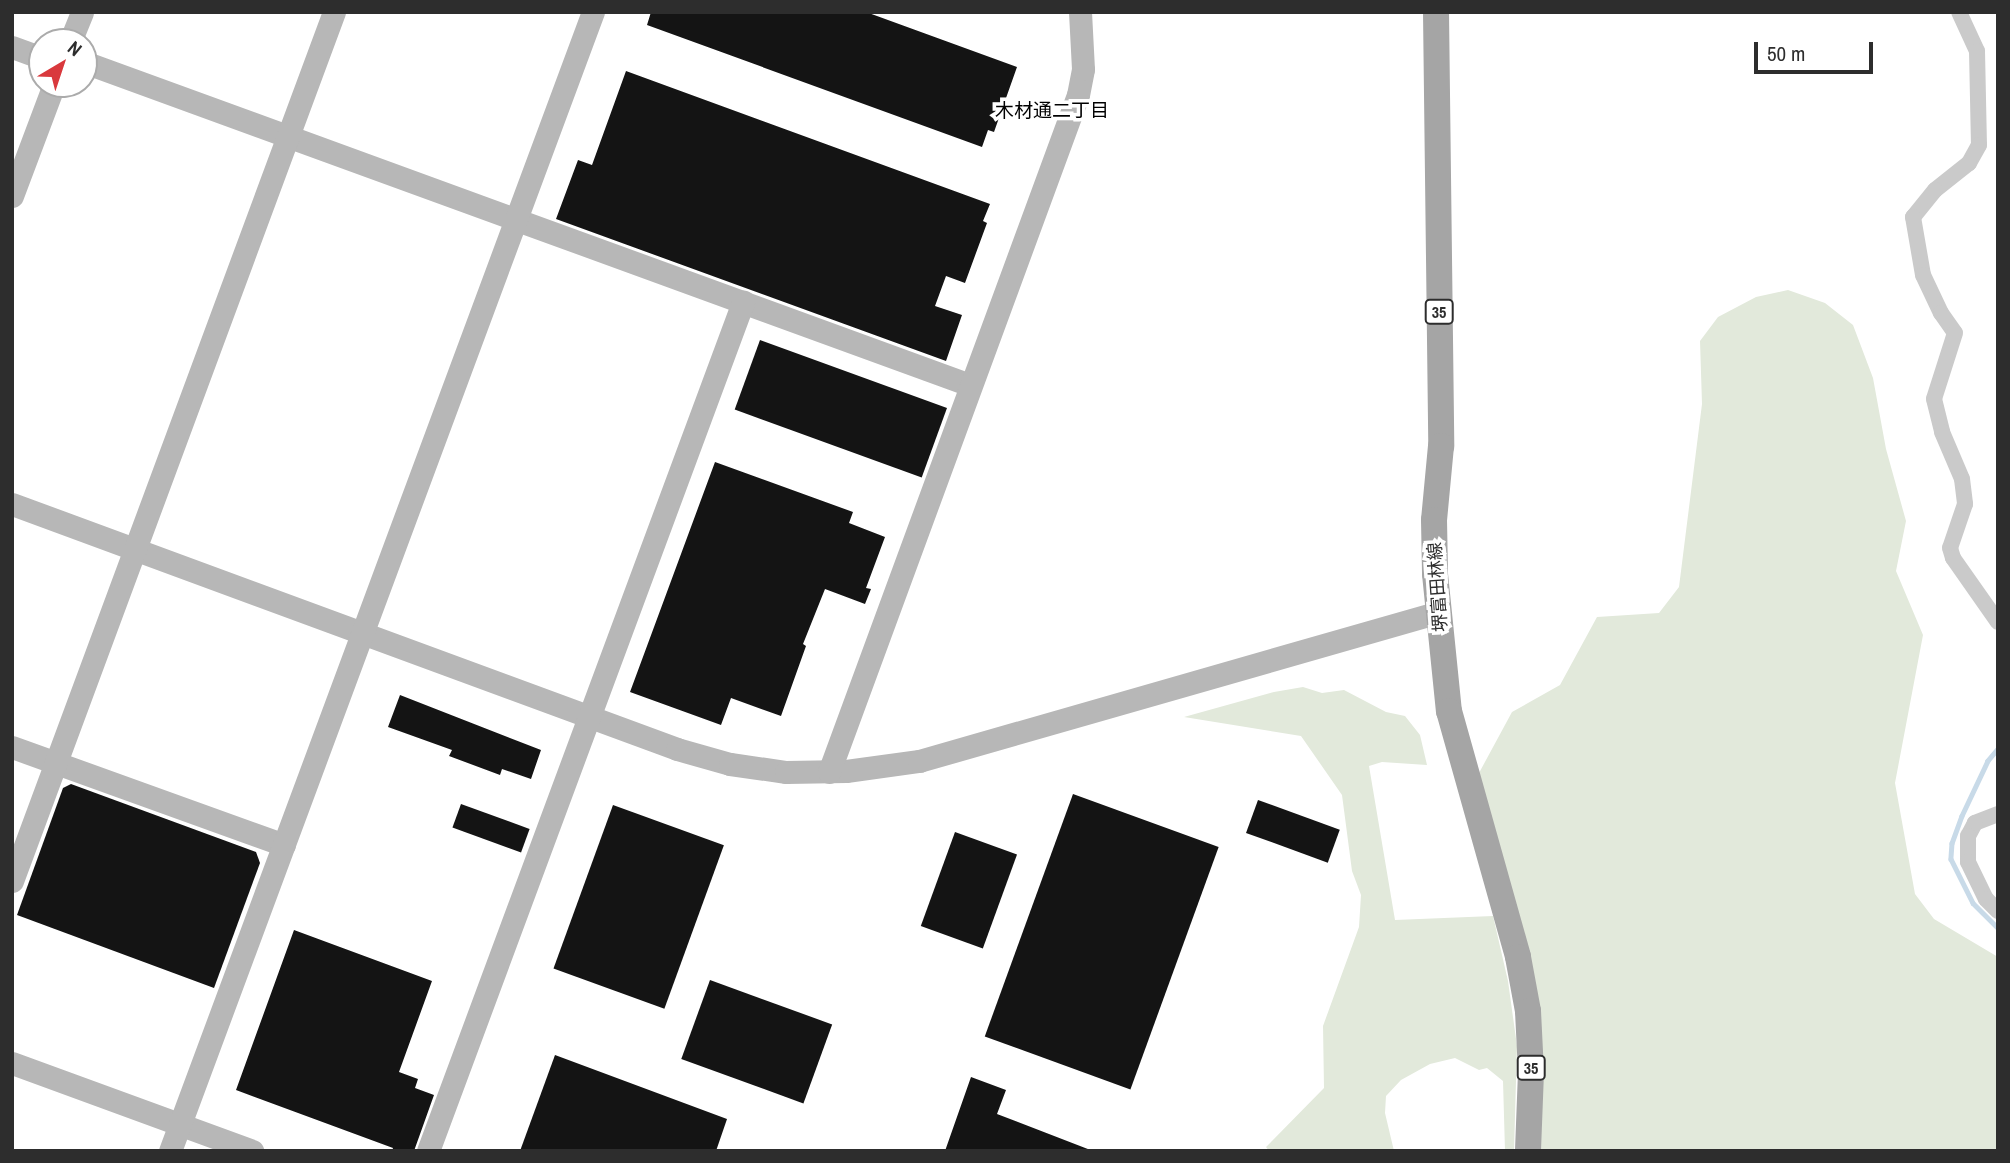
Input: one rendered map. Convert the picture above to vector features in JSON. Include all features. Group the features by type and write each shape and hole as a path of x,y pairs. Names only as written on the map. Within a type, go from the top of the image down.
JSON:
{"main road":[{"name":"堺富田林線","path":"1436,12 1441,446 1434,520 1439,612 1449,711 1514,946 1528,1011 1531,1072 1528,1151"}],"street":[{"path":"12,881 334,12"},
{"path":"170,1151 593,12"},
{"path":"829,772 1082,81 1080,12"},
{"path":"1959,12 1977,51 1979,145 1969,163 1935,190 1913,217 1923,275 1941,313 1955,333 1934,399 1942,432 1962,479 1965,504 1950,548 1953,558 1998,622"},
{"path":"98,67 970,385"},
{"path":"12,196 49,98"},
{"path":"428,1151 743,302"},
{"path":"12,504 677,749 730,764 786,772 829,772 883,767 965,749 1439,612"},
{"path":"12,747 284,845"},
{"path":"1998,814 1975,823 1968,836 1968,862 1986,899 1998,911"},
{"path":"12,1063 252,1151"}],"shaded area":[{"path":"1788,290 1825,303 1853,325 1873,378 1886,449 1906,521 1896,571 1923,635 1895,783 1915,894 1934,919 1998,957 1998,1151 1535,1151 1533,996 1479,773 1512,712 1560,685 1597,617 1659,613 1679,587 1702,404 1700,341 1718,317 1756,297"},
{"path":"1303,687 1322,693 1344,690 1386,712 1405,716 1420,735 1427,765 1382,762 1369,766 1395,920 1493,916 1508,981 1517,1046 1514,1151 1505,1151 1503,1081 1487,1068 1479,1070 1455,1058 1430,1064 1401,1080 1386,1096 1385,1113 1394,1151 1269,1151 1266,1147 1324,1088 1323,1026 1359,927 1361,895 1352,871 1342,795 1301,736 1184,717 1274,692"}],"building":[{"path":"651,12 866,12 1017,67 994,132 988,130 982,147 647,25"},
{"path":"626,71 990,204 983,221 987,223 965,283 946,276 935,306 962,315 946,361 556,219 578,160 592,165"},
{"path":"760,340 947,408 922,478 735,410"},
{"path":"715,462 853,512 849,523 885,537 866,588 871,589 865,604 825,589 803,644 806,646 781,716 731,698 721,725 630,692"},
{"path":"400,695 541,750 531,779 502,769 500,775 449,756 452,750 388,727"},
{"path":"71,784 256,852 260,863 214,988 17,915 63,788"},
{"path":"1073,794 1219,847 1130,1089 985,1036"},
{"path":"1258,800 1340,830 1328,863 1246,833"},
{"path":"461,804 530,829 521,852 452,827"},
{"path":"613,805 724,845 664,1009 553,969"},
{"path":"955,832 1017,855 983,949 921,926"},
{"path":"294,930 432,981 399,1072 418,1079 415,1088 434,1095 414,1151 392,1151 393,1148 236,1090"},
{"path":"710,980 832,1024 803,1103 681,1059"},
{"path":"555,1055 727,1119 716,1151 520,1151"},
{"path":"971,1077 1006,1090 997,1114 1093,1151 945,1151"}],"waterway":[{"path":"1998,749 1988,761 1962,816 1952,843 1951,859 1973,903 1998,928"}],"district":[{"name":"木材通二丁目","path":"1052,111"}]}
